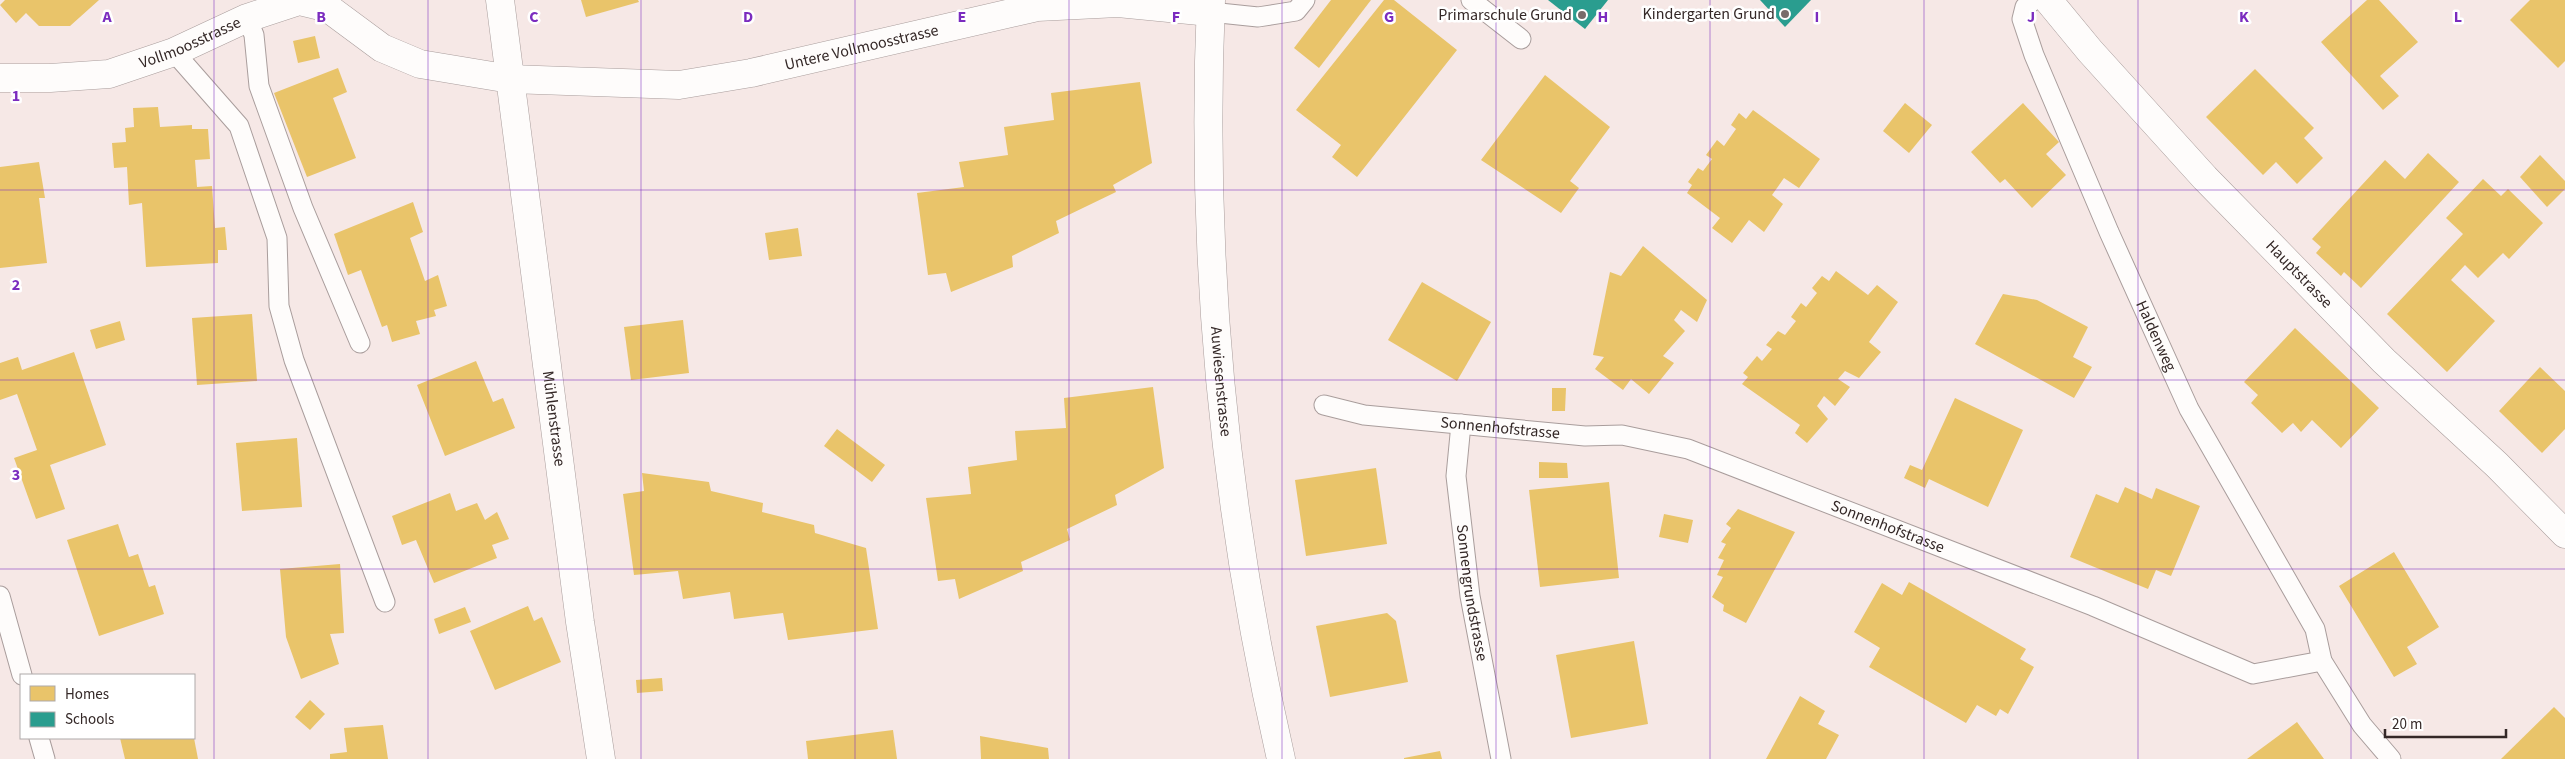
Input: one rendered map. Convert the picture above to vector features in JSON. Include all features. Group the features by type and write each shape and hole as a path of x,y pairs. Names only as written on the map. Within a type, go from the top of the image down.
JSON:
{"street":[{"name":"Vollmoosstrasse","path":"0,78 50,78 109,74 174,52 247,18 299,0 328,8 382,48 420,64 510,79"},
{"name":"Mühlenstrasse","path":"500,0 580,622 601,759"},
{"name":"Hauptstrasse","path":"2048,0 2090,51 2205,178 2384,361 2497,465 2565,534"},
{"name":"Untere Vollmoosstrasse","path":"510,79 678,85 751,73 1037,7 1118,3 1210,6"},
{"name":"Auwiesenstrasse","path":"1210,6 1210,194 1216,340 1232,501 1258,661 1281,759"}],"lane":[{"path":"1210,6 1258,17 1296,11 1305,0"},
{"path":"1470,0 1521,39"},
{"name":"Haldenweg","path":"2034,0 2025,7 2022,19 2034,55 2109,232 2189,409 2315,629 2322,661"},
{"path":"247,18 254,35 259,86 303,208 360,343"},
{"path":"174,52 239,126 278,238 279,306 294,360 385,602"},
{"name":"Sonnenhofstrasse","path":"1324,405 1364,415 1585,436 1622,435 1688,449 2093,606 2253,674 2322,661"},
{"name":"Sonnengrundstrasse","path":"1461,424 1456,476 1469,587 1501,759"},
{"path":"0,596 22,674"},
{"path":"2322,661 2362,725 2391,759"},
{"path":"39,739 45,759"}],"building: Homes":[{"path":"5,0 99,0 70,26 39,26 26,13 16,23 0,5"},
{"path":"581,0 638,0 639,2 586,17"},
{"path":"1331,0 1371,0 1319,68 1294,48"},
{"path":"1384,0 1394,0 1457,50 1357,177 1332,157 1341,145 1296,110"},
{"path":"2367,0 2379,0 2418,42 2380,76 2399,96 2383,110 2321,42"},
{"path":"2530,0 2565,0 2565,61 2558,68 2510,20"},
{"path":"315,36 320,58 298,63 293,41"},
{"path":"338,68 347,92 333,98 356,158 307,177 274,93"},
{"path":"2255,69 2314,128 2304,138 2323,158 2297,184 2276,162 2263,175 2206,117"},
{"path":"1545,75 1610,127 1570,181 1579,188 1561,213 1481,160"},
{"path":"1140,82 1152,163 1113,185 1116,192 1056,221 1059,233 1012,256 1013,267 951,292 946,273 928,275 917,193 964,187 959,162 1008,155 1004,127 1054,120 1051,93"},
{"path":"1905,103 1932,125 1909,153 1883,131"},
{"path":"2023,103 2059,142 2046,154 2066,175 2032,208 2005,179 2000,183 1971,152"},
{"path":"158,107 160,127 192,125 192,129 208,129 210,159 195,160 197,187 212,186 215,228 225,227 227,250 218,250 218,263 146,267 142,203 129,205 127,167 114,168 112,143 126,142 125,128 134,127 133,108"},
{"path":"1753,110 1820,159 1799,188 1784,178 1772,195 1783,204 1764,232 1749,220 1732,243 1712,228 1720,218 1687,193 1692,185 1688,182 1698,168 1703,171 1712,159 1706,155 1717,140 1724,146 1736,129 1731,125 1739,113 1746,119"},
{"path":"2428,153 2459,182 2361,288 2344,272 2341,276 2316,253 2321,247 2312,239 2385,160 2405,179"},
{"path":"2540,155 2565,181 2565,189 2547,207 2520,177"},
{"path":"39,162 45,198 39,198 47,263 0,268 0,167"},
{"path":"2483,179 2501,196 2508,189 2543,223 2509,259 2503,253 2478,278 2465,265 2451,280 2495,321 2447,372 2387,314 2463,234 2446,218"},
{"path":"413,202 423,232 410,238 425,281 438,275 447,306 434,310 436,316 416,321 420,334 392,342 387,325 382,327 361,270 348,275 334,234"},
{"path":"798,228 802,256 769,260 765,233"},
{"path":"1643,246 1707,300 1697,322 1681,310 1674,320 1685,331 1663,356 1674,363 1649,394 1631,379 1623,390 1595,369 1604,357 1593,355 1610,272 1621,276"},
{"path":"1836,271 1868,295 1877,285 1898,302 1869,342 1881,352 1859,378 1845,371 1838,379 1850,387 1835,406 1824,396 1817,406 1828,419 1807,443 1795,433 1800,425 1742,384 1748,377 1743,373 1757,356 1762,361 1772,349 1766,345 1778,331 1785,335 1796,321 1791,317 1801,303 1806,307 1817,293 1812,288 1822,276 1829,281"},
{"path":"1422,282 1491,322 1457,381 1388,340"},
{"path":"2003,294 2037,300 2088,327 2073,357 2092,367 2074,398 1975,344"},
{"path":"252,314 257,381 197,385 192,318"},
{"path":"683,320 689,373 631,380 624,327"},
{"path":"120,321 125,340 96,349 90,330"},
{"path":"2295,328 2379,408 2341,448 2312,420 2301,432 2293,423 2282,433 2251,403 2258,395 2244,382"},
{"path":"74,352 106,445 50,465 65,509 36,519 14,458 37,450 17,394 0,400 0,363 18,357 22,370"},
{"path":"476,361 493,402 503,398 515,428 445,456 417,385"},
{"path":"2540,367 2565,391 2565,429 2542,453 2499,411"},
{"path":"1153,387 1164,468 1115,495 1117,505 1067,529 1070,540 1021,562 1023,571 959,599 955,579 938,581 926,498 971,494 968,467 1017,460 1015,431 1066,428 1064,398"},
{"path":"1552,388 1566,388 1565,411 1552,411"},
{"path":"1955,398 2023,430 1988,507 1929,479 1925,488 1904,478 1910,465 1922,470"},
{"path":"837,429 885,465 872,482 824,446"},
{"path":"297,438 302,507 242,511 236,443"},
{"path":"1539,462 1567,463 1568,478 1539,478"},
{"path":"1376,468 1387,544 1306,556 1295,480"},
{"path":"642,473 709,482 711,491 763,503 762,512 814,525 815,533 866,548 878,629 788,640 783,613 734,619 730,592 683,599 678,571 634,575 623,494 644,491"},
{"path":"1609,482 1619,578 1540,587 1529,490"},
{"path":"2125,487 2152,499 2156,488 2200,506 2171,576 2156,570 2148,589 2070,557 2096,494 2118,503"},
{"path":"450,493 456,511 477,503 485,520 497,512 509,539 492,545 497,558 434,583 416,540 402,545 392,516"},
{"path":"1738,509 1795,532 1746,623 1723,611 1724,605 1712,597 1723,577 1717,575 1724,560 1718,558 1726,544 1721,542 1731,528 1726,524"},
{"path":"1664,514 1693,520 1688,543 1659,537"},
{"path":"118,524 129,557 138,554 149,587 155,585 164,614 99,636 67,540"},
{"path":"2394,552 2439,627 2407,647 2417,664 2394,677 2339,586"},
{"path":"340,564 344,633 330,634 339,664 301,679 286,637 280,569"},
{"path":"1909,582 2026,649 2020,659 2034,667 2008,714 2000,709 1996,716 1977,705 1966,723 1869,667 1880,648 1854,632 1882,583 1902,595"},
{"path":"528,606 534,621 542,617 561,662 495,690 470,631"},
{"path":"465,607 471,622 439,634 434,619"},
{"path":"1387,613 1396,621 1408,682 1330,697 1316,626"},
{"path":"1634,641 1648,724 1571,738 1556,655"},
{"path":"662,678 663,691 637,693 636,680"},
{"path":"1800,696 1825,711 1818,724 1839,735 1826,759 1766,759"},
{"path":"310,700 325,714 310,730 295,717"},
{"path":"2554,707 2565,718 2565,759 2501,759"},
{"path":"2297,722 2324,759 2247,759"},
{"path":"383,725 388,759 330,759 330,754 347,752 344,728"},
{"path":"893,730 897,759 808,759 806,741"},
{"path":"980,736 1048,748 1049,759 981,759"},
{"path":"120,739 194,739 198,759 125,759"},
{"path":"1440,751 1442,759 1404,759 1404,758"}],"building: Schools":[{"name":"Primarschule Grund","path":"1548,0 1608,0 1585,29"},
{"name":"Kindergarten Grund","path":"1760,0 1811,0 1785,27"}],"place":[{"name":"Kindergarten Grund","path":"1785,14"},
{"name":"Primarschule Grund","path":"1582,15"}]}
